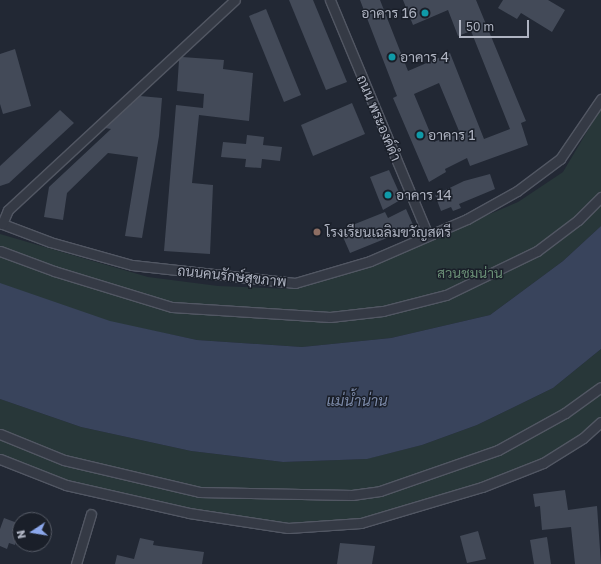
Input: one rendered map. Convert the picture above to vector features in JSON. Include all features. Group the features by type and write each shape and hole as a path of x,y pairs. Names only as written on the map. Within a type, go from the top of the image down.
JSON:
{"street":[{"path":"1,224 8,210 234,0"},
{"name":"ถนน พระองค์ดำ","path":"330,0 428,235"},
{"name":"ถนนคนรักษ์สุขภาพ","path":"1,224 50,242 132,265 283,283 316,278 370,261 467,219 541,175 560,159 601,99"},
{"path":"0,252 54,271 172,307 330,317 383,311 446,295 537,251 578,220 601,197"},
{"path":"0,434 64,460 199,492 352,495 380,491 498,450 565,413 601,387"},
{"path":"0,458 66,485 195,514 288,528 361,523 482,487 543,463 583,438 601,422"},
{"path":"76,564 91,514"}],"green space":[{"name":"สวนชมน่าน","path":"601,108 601,226 563,261 490,315 391,338 302,347 197,340 96,319 0,289 0,234 148,277 218,286 292,289 393,255 518,202 563,172"},
{"path":"601,349 601,422 543,463 361,523 281,527 66,485 0,459 0,399 81,427 191,451 283,462 366,459 422,445 477,425 553,388"}],"water":[{"name":"แม่น้ำน่าน","path":"601,226 601,349 553,388 477,425 422,445 367,459 283,462 191,451 81,427 0,399 0,283 110,321 197,340 302,347 391,338 490,315 563,261"}],"building":[{"path":"289,0 313,0 347,82 326,90"},
{"path":"360,0 380,0 408,71 450,53 484,139 510,129 471,31 458,36 448,10 413,25 403,0 476,0 526,121 521,123 528,145 470,166 467,158 445,169 446,172 429,182 393,98 397,96","holes":["439,83 459,131 434,142 414,94"]},
{"path":"503,0 548,0 565,10 552,32 521,13 517,19 498,8"},
{"path":"266,9 301,95 284,102 249,16"},
{"path":"15,49 31,106 3,114 0,104 0,54"},
{"path":"182,57 224,60 223,69 253,73 249,121 199,115 192,183 213,185 210,254 164,251 176,105 203,108 204,94 177,91 179,60"},
{"path":"140,96 162,98 159,136 142,238 125,236 138,157 108,153 67,193 63,220 44,217 49,187 111,129 105,128"},
{"path":"352,103 365,134 313,156 301,125"},
{"path":"60,110 74,123 9,183 0,186 0,166"},
{"path":"247,135 264,137 263,145 282,147 280,161 262,159 261,168 245,167 246,159 221,157 223,142 246,144"},
{"path":"389,170 402,199 383,210 370,177"},
{"path":"490,174 495,189 459,204 461,208 453,211 451,207 441,211 435,195 464,181"},
{"name":"อาคาร 14","path":"406,209 414,227 350,253 340,230 385,212 388,218"},
{"path":"565,490 568,510 597,506 601,564 575,564 571,527 542,530 540,506 535,507 533,494"},
{"path":"4,518 12,521 12,544 9,543 7,549 0,546 0,529"},
{"path":"478,531 486,559 467,563 460,536"},
{"path":"547,537 551,564 534,564 530,540"},
{"path":"140,538 154,541 153,545 204,552 202,564 115,564 117,555 134,559"},
{"path":"340,543 375,546 372,564 337,564"}],"place":[{"name":"อาคาร 16","path":"425,13"},
{"name":"อาคาร 4","path":"392,57"},
{"name":"อาคาร 1","path":"420,135"},
{"name":"อาคาร 14","path":"388,195"},
{"name":"โรงเรียนเฉลิมขวัญสตรี","path":"317,232"}]}
